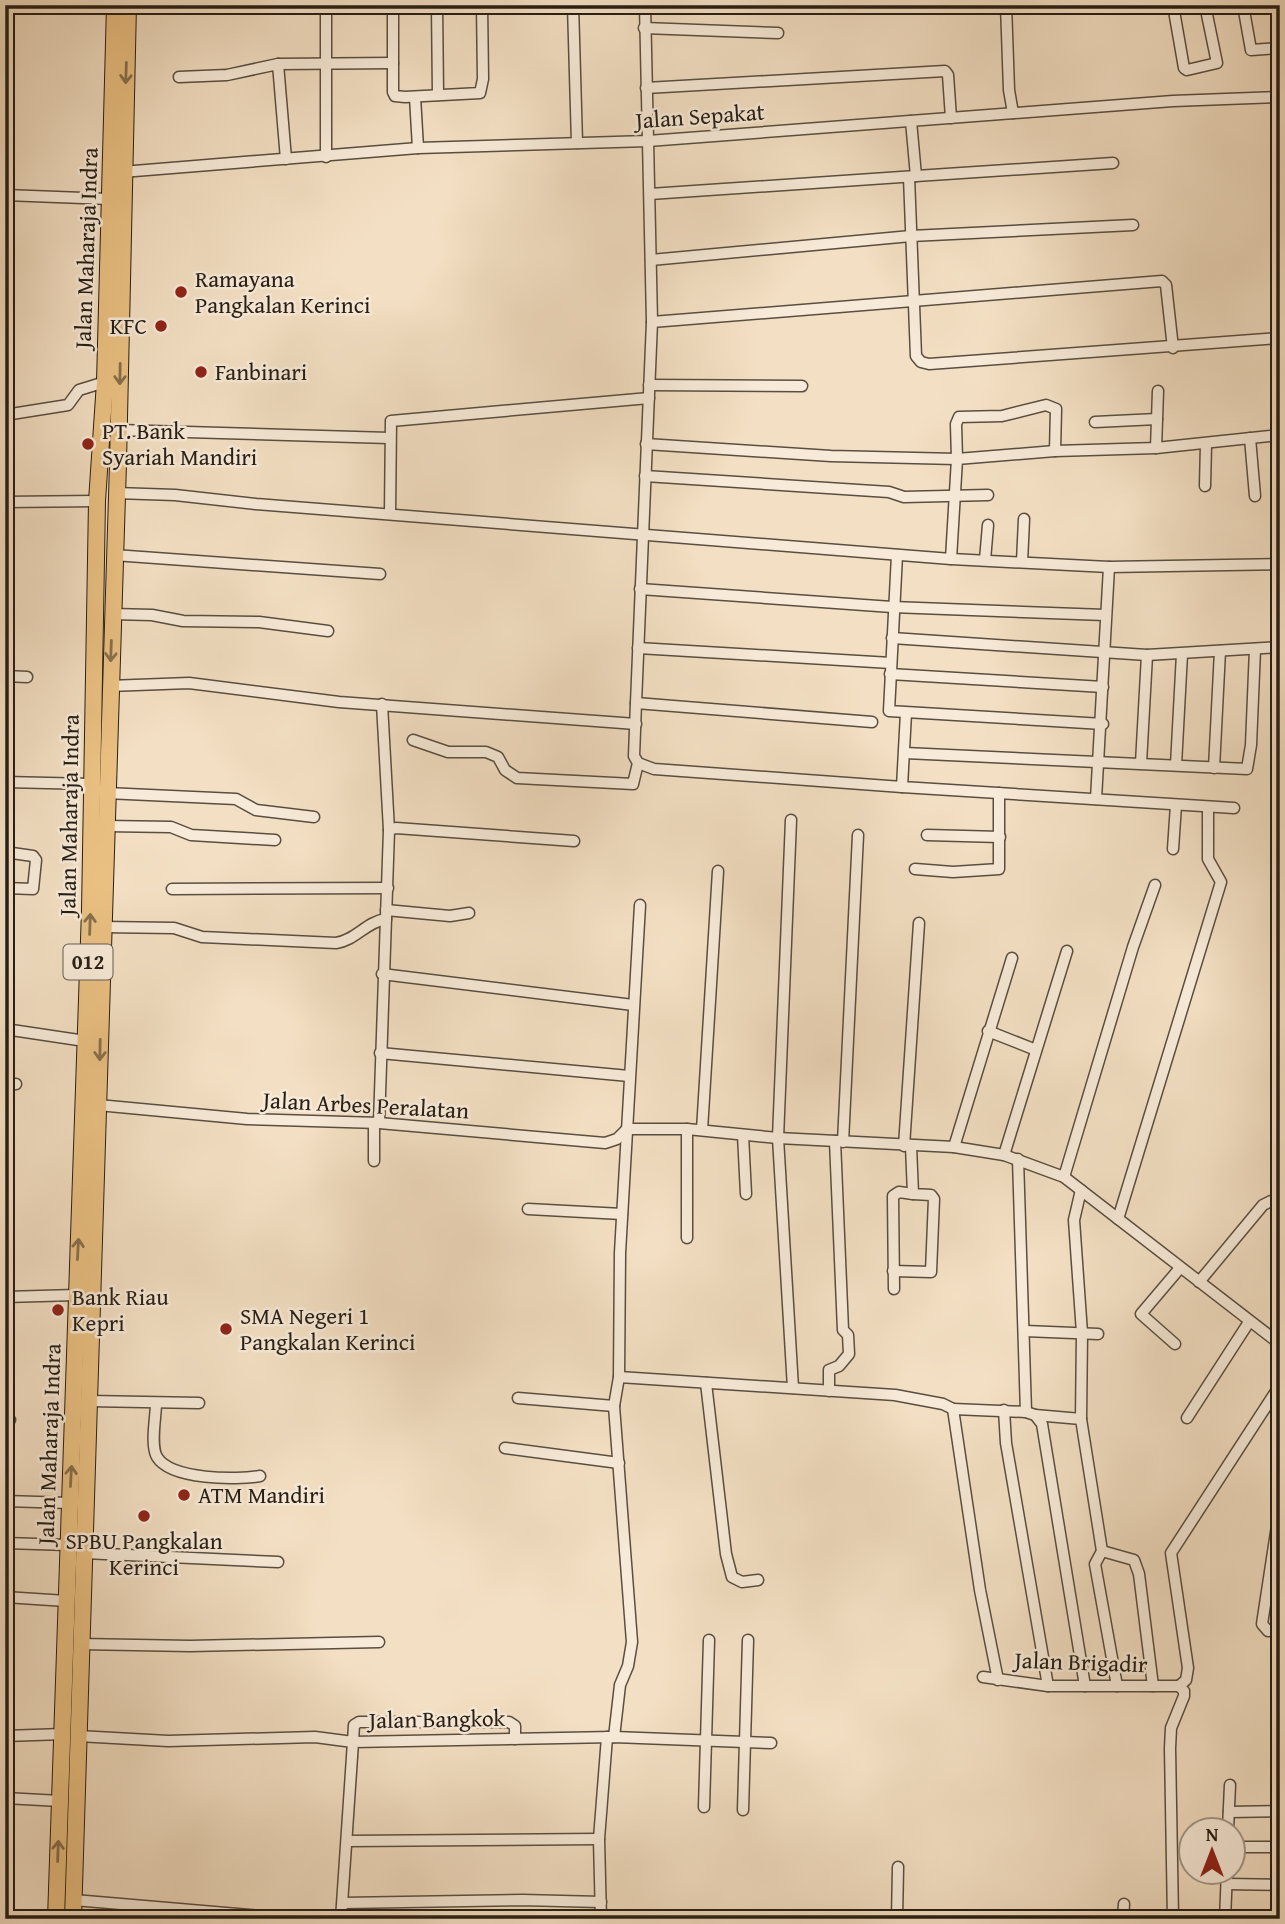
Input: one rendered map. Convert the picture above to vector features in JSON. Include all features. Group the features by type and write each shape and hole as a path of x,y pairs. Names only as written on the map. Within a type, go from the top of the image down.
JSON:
{"highway":[{"name":"Jalan Maharaja Indra","path":"56,1919 60,1801 80,1644 66,1601 85,1041 93,1018 103,927 118,430 122,172 118,138 114,5"},
{"name":"Jalan Maharaja Indra","path":"74,1919 70,1735 73,1622 83,1553 98,1105 93,1018 91,784 97,501 105,382 109,199 118,138 128,5"}],"street":[{"path":"326,5 326,157"},
{"path":"393,5 395,96 415,97 474,95 482,88 482,5"},
{"path":"437,5 438,95"},
{"path":"573,5 577,143"},
{"path":"645,5 652,322 634,756 638,763 654,769 1234,808"},
{"path":"1006,5 1009,90 1013,113"},
{"path":"1172,5 1184,68 1187,70 1217,63 1205,5"},
{"path":"1243,5 1251,50 1280,48"},
{"path":"645,27 778,33"},
{"path":"179,77 227,75 278,64 393,63"},
{"path":"278,64 286,159"},
{"path":"646,88 945,71 948,75 951,118"},
{"path":"415,97 418,148"},
{"name":"Jalan Sepakat","path":"122,172 418,148 648,141 1173,101 1280,97"},
{"path":"911,121 911,236 916,356 925,364 1173,348 1280,338"},
{"path":"650,194 1113,163"},
{"path":"5,195 109,199"},
{"path":"651,260 911,236 1133,225"},
{"path":"652,322 1162,281 1166,285 1173,348"},
{"path":"5,415 68,405 79,390 105,382"},
{"path":"649,385 803,386"},
{"path":"1156,448 1158,391"},
{"path":"390,514 391,421 649,398"},
{"path":"951,559 957,459 956,424 959,417 1002,416 1046,405 1056,409 1055,451"},
{"path":"1095,422 1157,419"},
{"path":"118,430 389,438"},
{"path":"646,444 831,456 957,459 1055,451 1156,448 1280,435"},
{"path":"1250,438 1255,496"},
{"path":"1205,486 1206,444"},
{"path":"645,476 889,492 904,497 988,495"},
{"path":"116,493 175,495 951,559 1109,568 1280,564"},
{"path":"5,502 97,501"},
{"path":"1022,562 1024,519"},
{"path":"985,560 988,525"},
{"path":"114,555 380,574"},
{"path":"897,555 888,710 1102,724"},
{"path":"1096,799 1109,568"},
{"path":"640,589 892,607 1105,615"},
{"path":"112,614 259,622 328,631"},
{"path":"892,638 1147,655 1280,647"},
{"path":"638,648 1103,687"},
{"path":"905,753 1243,770 1250,767 1255,649"},
{"path":"1214,768 1220,651"},
{"path":"1176,765 1182,654"},
{"path":"1141,763 1147,655"},
{"path":"5,676 27,677"},
{"path":"109,687 189,683 300,698 636,724"},
{"path":"636,703 872,722"},
{"path":"374,1161 388,888 389,830 382,704"},
{"path":"902,787 906,713"},
{"path":"414,740 449,752 486,752 498,757 505,770 517,778 630,784 638,763"},
{"path":"5,782 91,784"},
{"path":"106,793 236,799 256,810 314,817"},
{"path":"915,869 997,871 1001,864 999,793"},
{"path":"1173,849 1175,805"},
{"path":"1118,1219 1221,882 1208,859 1208,807"},
{"path":"791,820 778,1138 793,1388"},
{"path":"106,826 171,827 191,835 275,840"},
{"path":"389,830 396,828 521,835 574,841"},
{"path":"829,1391 829,1370 839,1366 849,1354 848,1335 843,1331 839,1142 858,835"},
{"path":"928,835 1000,837"},
{"path":"5,852 33,856 36,860 33,889 5,888"},
{"path":"702,1130 718,871"},
{"path":"1064,1177 1133,947 1155,885"},
{"path":"172,889 388,888"},
{"path":"601,1919 599,1839 610,1737 632,1642 614,1406 619,1377 622,1214 640,905"},
{"path":"103,927 174,928 202,937 336,943 349,940 386,914 450,916 470,913"},
{"path":"913,1194 907,1146 919,923"},
{"path":"1004,1155 1067,951"},
{"path":"954,1147 1012,958"},
{"path":"382,974 633,1005"},
{"path":"5,1029 85,1041"},
{"path":"988,1031 1036,1051"},
{"path":"380,1053 629,1076"},
{"name":"Jalan Arbes Peralatan","path":"98,1105 247,1119 376,1123 605,1143 617,1139 627,1129"},
{"path":"627,1129 687,1129 778,1138 954,1147 1018,1159 1064,1177 1280,1344"},
{"path":"687,1129 687,1238"},
{"path":"743,1135 746,1194"},
{"path":"1018,1159 1031,1414 1042,1424 1085,1686"},
{"path":"1081,1190 1074,1220 1082,1333 1081,1419 1102,1551 1095,1564 1117,1686"},
{"path":"893,1271 931,1272 934,1199 931,1195 900,1192 893,1196 893,1271 894,1289"},
{"path":"1199,1282 1263,1205 1271,1201 1280,1206"},
{"path":"528,1209 622,1214"},
{"path":"1175,1344 1141,1314 1180,1268"},
{"path":"5,1297 76,1294"},
{"path":"1187,1418 1249,1322"},
{"path":"1025,1331 1098,1334"},
{"path":"619,1377 895,1395 943,1404 953,1409 1004,1410 1081,1419"},
{"path":"706,1383 726,1554 732,1577 742,1582 758,1580"},
{"path":"1173,1919 1171,1728 1184,1691 1179,1686 1186,1680 1188,1668 1171,1553 1280,1385"},
{"path":"518,1398 614,1406"},
{"path":"89,1401 199,1403"},
{"path":"156,1403 155,1452 164,1464 201,1476 227,1479 260,1476"},
{"path":"953,1409 980,1590 998,1680"},
{"path":"1004,1410 1006,1443 1048,1686"},
{"path":"505,1448 619,1463"},
{"path":"5,1501 70,1503"},
{"path":"1280,1506 1262,1624 1268,1631 1280,1629"},
{"path":"5,1543 68,1545"},
{"path":"1102,1551 1134,1560 1139,1574 1153,1686"},
{"path":"83,1553 278,1562"},
{"path":"5,1597 66,1601"},
{"path":"704,1807 709,1640"},
{"path":"743,1810 748,1640"},
{"path":"80,1644 190,1646 379,1642"},
{"name":"Jalan Brigadir","path":"983,1677 1048,1686 1179,1686"},
{"path":"5,1736 70,1735 168,1741 315,1737 354,1742 354,1725 359,1723 509,1722 515,1726 515,1739"},
{"name":"Jalan Bangkok","path":"341,1919 354,1742 610,1737 771,1743"},
{"path":"1229,1815 1230,1785"},
{"path":"5,1798 60,1801"},
{"path":"1229,1812 1280,1811"},
{"path":"348,1841 599,1839"},
{"path":"1246,1847 1280,1847"},
{"path":"897,1919 898,1867"},
{"path":"1246,1884 1280,1885"},
{"path":"1225,1919 1227,1885"},
{"path":"74,1900 296,1919"},
{"path":"343,1903 522,1900 601,1902"},
{"path":"1123,1919 1124,1904"}],"place":[{"name":"Ramayana Pangkalan Kerinci","path":"181,292"},
{"name":"KFC","path":"161,326"},
{"name":"Fanbinari","path":"201,372"},
{"name":"PT. Bank Syariah Mandiri","path":"88,444"},
{"name":"Bank Riau Kepri","path":"58,1310"},
{"name":"SMA Negeri 1 Pangkalan Kerinci","path":"226,1329"},
{"name":"ATM Mandiri","path":"184,1495"},
{"name":"SPBU Pangkalan Kerinci","path":"144,1516"}]}
